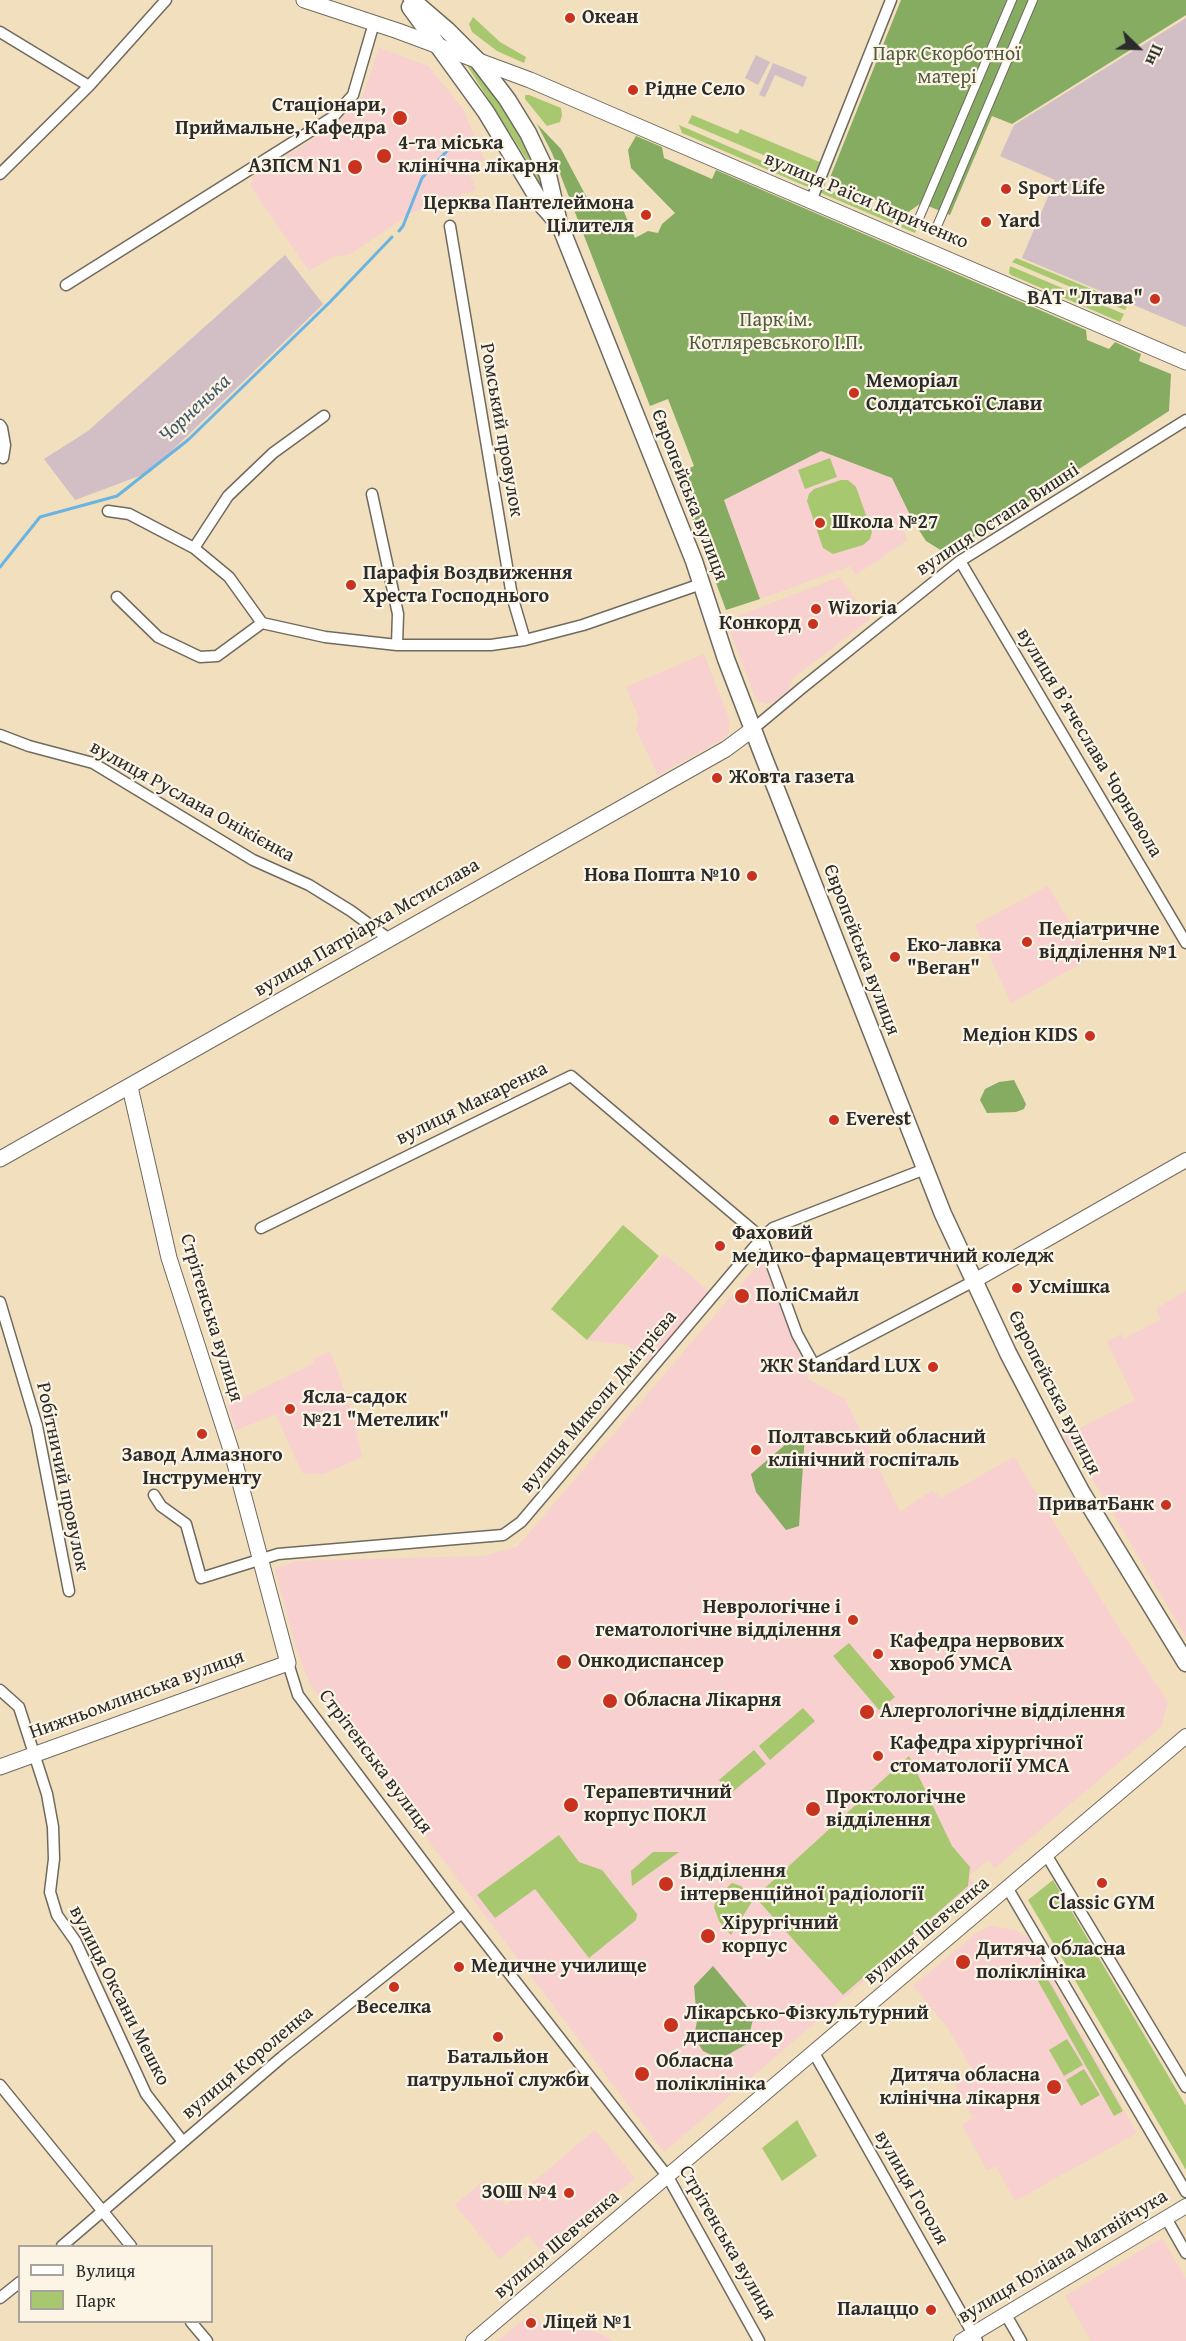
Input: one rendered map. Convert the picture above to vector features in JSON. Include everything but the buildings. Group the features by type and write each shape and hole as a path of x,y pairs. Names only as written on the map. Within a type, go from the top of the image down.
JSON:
{"main road":[{"name":"вулиця Раїси Кириченко","path":"304,0 530,80 1186,362"},
{"name":"Європейська вулиця","path":"404,0 441,47 486,112 542,205 559,223"},
{"name":"Європейська вулиця","path":"412,0 447,30 477,61 507,99 528,133 548,175 559,223 701,584 726,659 943,1214 1008,1353 1082,1493 1186,1663"},
{"name":"вулиця Патріарха Мстислава","path":"0,1159 726,750 753,729"},
{"name":"Стрітенська вулиця","path":"130,1087 169,1258 233,1456 288,1663"},
{"name":"Нижньомлинська вулиця","path":"0,1767 288,1663"}],"street":[{"path":"0,174 89,86 166,0"},
{"path":"811,201 891,0"},
{"path":"917,224 1012,0"},
{"path":"935,231 1033,0"},
{"path":"66,285 333,117 352,95 374,23"},
{"path":"0,32 89,86"},
{"name":"Ромський провулок","path":"450,226 512,596 525,639"},
{"path":"194,548 228,496 273,453 324,416"},
{"name":"вулиця Остапа Вишні","path":"753,729 960,561 1186,420"},
{"path":"0,425 5,445 3,458"},
{"path":"372,494 398,614 397,645"},
{"path":"108,511 129,514 194,548 229,577 262,623 326,637 397,645 491,645 583,625 701,584"},
{"name":"вулиця Вʼячеслава Чорновола","path":"960,561 1186,942"},
{"path":"117,597 158,637 200,657 217,656 262,623"},
{"name":"вулиця Руслана Онікієнка","path":"0,735 29,746 93,763 253,860 309,885 351,910 388,939"},
{"name":"вулиця Макаренка","path":"261,1228 571,1076 762,1238"},
{"path":"762,1238 797,1334 814,1365 974,1281 1185,1163"},
{"name":"вулиця Миколи Дмітрієва","path":"154,1496 161,1506 186,1524 201,1578 278,1554 502,1535 521,1522 762,1238 773,1228 925,1169"},
{"name":"Робітничий провулок","path":"0,1302 37,1426 69,1591"},
{"name":"Стрітенська вулиця","path":"288,1663 298,1695 462,1913 668,2177 759,2341"},
{"name":"вулиця Оксани Мешко","path":"0,1690 19,1707 47,1794 53,1827 54,1859 50,1892 57,1915 76,1942 146,2094 183,2142"},
{"name":"вулиця Шевченка","path":"473,2341 1186,1736"},
{"path":"1047,1856 1186,2087"},
{"path":"1008,1888 1186,2192"},
{"name":"вулиця Короленка","path":"64,2245 282,2057 462,1913"},
{"name":"вулиця Гоголя","path":"814,2053 975,2337"},
{"path":"0,2085 129,2245"},
{"name":"вулиця Юліана Матвійчука","path":"961,2341 975,2337 1006,2314 1186,2206"},
{"path":"1166,2218 1186,2253"},
{"path":"0,2298 18,2284"},
{"path":"1006,2314 1021,2341"},
{"path":"192,2323 207,2341"}],"shaded area":[{"path":"1186,18 1186,327 1022,258 1055,180 1000,156 1014,125"},
{"name":"4-та міська клінічна лікарня","path":"379,48 428,66 463,109 484,160 467,167 476,190 411,213 349,255 334,256 309,271 251,187 253,176 335,126 363,95"},
{"path":"756,55 770,62 758,85 745,78"},
{"path":"773,63 807,77 803,87 775,75 765,97 759,95"},
{"path":"285,255 323,304 150,472 75,500 44,459 88,431"},
{"name":"Школа №27","path":"821,450 892,478 913,521 902,525 907,540 856,575 850,566 760,599 724,500"},
{"path":"839,577 870,619 793,678 788,691 774,702 767,704 759,701 755,697 726,621"},
{"path":"704,654 729,719 729,732 726,737 658,775 636,730 639,717 626,687"},
{"path":"1048,886 1091,958 1011,1003 975,925"},
{"path":"664,1254 714,1295 653,1367 627,1345 587,1340"},
{"name":"Обласна Лікарня","path":"762,1260 809,1380 845,1399 900,1512 933,1490 941,1498 1014,1457 1113,1619 1168,1702 1161,1727 995,1868 988,1860 969,1876 976,1885 664,2152 310,1684 296,1648 275,1569 296,1561 482,1556 517,1547"},
{"path":"1186,1291 1186,1637 1076,1451 1070,1448 1063,1437 1135,1400 1107,1342 1121,1334 1124,1339 1161,1319 1156,1309"},
{"name":"Ясла-садок №21 \"Метелик\"","path":"330,1351 353,1414 362,1457 324,1474 302,1473 276,1414 236,1430 228,1405 313,1364 314,1359"},
{"path":"990,1926 1015,1930 1029,1938 1137,2133 1015,2201 996,2166 987,2170 962,2125 973,2118 954,2083 973,2070 947,2027 913,1986 975,1934"},
{"name":"ЗОШ №4","path":"595,2130 635,2178 544,2254 528,2235 500,2259 455,2205 484,2180 506,2205"},
{"path":"1162,2238 1186,2279 1186,2341 1091,2341 1065,2296"},
{"name":"Ліцей №1","path":"532,2313 548,2329 564,2316 614,2341 497,2341"}],"green space":[{"name":"Парк Скорботної матері","path":"901,0 1186,0 1186,15 1012,124 992,116 950,215 921,203 907,213 829,180"},
{"path":"473,17 500,42 526,57 524,63 497,51 472,32 469,24"},
{"path":"463,59 483,80 521,136 542,177 551,205 527,160"},
{"path":"525,95 561,108 560,122 547,126 525,99"},
{"path":"692,115 738,134 740,129 822,163 815,177 688,123"},
{"name":"Парк ім. Котляревського І.П.","path":"537,124 561,149 586,196 602,204 619,200 635,238 648,231 658,233 662,224 675,213 631,168 628,150 636,136 662,147 664,158 712,179 716,170 1086,330 1087,340 1109,349 1115,342 1141,354 1139,361 1171,374 1169,411 947,554 926,541 913,521 892,478 821,451 724,500 760,599 726,610 676,474 694,466 668,399 650,406 552,153"},
{"path":"679,125 813,183 810,188 682,133"},
{"path":"823,187 917,227 915,233 821,193"},
{"path":"1016,258 1128,304 1125,310 1012,262"},
{"path":"1010,266 1124,314 1120,322 1011,275"},
{"path":"830,458 837,477 805,489 798,470"},
{"path":"848,480 856,487 872,532 870,539 863,545 833,554 823,548 807,501 814,489"},
{"path":"1014,1080 1026,1104 1024,1109 1016,1112 987,1113 980,1100 985,1089 999,1082"},
{"path":"623,1225 659,1256 587,1340 551,1309"},
{"path":"805,1434 799,1526 786,1530 756,1492 751,1474 793,1438"},
{"path":"849,1643 895,1697 879,1710 833,1656"},
{"path":"803,1708 815,1721 770,1760 759,1746"},
{"path":"754,1750 766,1764 730,1794 719,1780"},
{"path":"909,1756 952,1846 970,1867 968,1886 843,1995 755,1897"},
{"path":"559,1835 579,1862 602,1870 637,1914 636,1920 589,1958 535,1889 495,1918 477,1895"},
{"path":"653,1852 679,1852 632,1886 631,1871"},
{"path":"1053,1880 1186,2106 1186,2170 1028,1900"},
{"path":"732,1883 741,1886 753,1900 731,1935 719,1921 714,1907 717,1897"},
{"path":"713,1966 754,2015 747,2044 720,2059 703,2051 694,2037 697,2021 694,1986"},
{"path":"1042,1969 1123,2111 1114,2116 1034,1974"},
{"path":"1067,2039 1083,2065 1064,2076 1049,2050"},
{"path":"1084,2069 1100,2095 1081,2106 1066,2080"},
{"path":"797,2120 817,2156 782,2181 762,2148"}],"waterway":[{"name":"Чорненька","path":"399,231 422,178 459,138"},
{"name":"Чорненька","path":"0,567 40,517 117,496 188,440 330,302 392,237"}],"place":[{"name":"Океан","path":"570,18"},
{"name":"Рідне Село","path":"633,90"},
{"name":"Стаціонари, Приймальне, Кафедра","path":"400,118"},
{"name":"4-та міська клінічна лікарня","path":"384,156"},
{"name":"АЗПСМ N1","path":"355,167"},
{"name":"Sport Life","path":"1006,189"},
{"name":"Церква Пантелеймона Цілителя","path":"646,215"},
{"name":"Yard","path":"986,222"},
{"name":"ВАТ \"Лтава\"","path":"1155,299"},
{"name":"Меморіал Солдатської Слави","path":"854,393"},
{"name":"Школа №27","path":"820,523"},
{"name":"Парафія Воздвиження Хреста Господнього","path":"351,585"},
{"name":"Wizoria","path":"816,609"},
{"name":"Конкорд","path":"813,624"},
{"name":"Жовта газета","path":"717,778"},
{"name":"Нова Пошта №10","path":"752,876"},
{"name":"Педіатричне відділення №1","path":"1027,942"},
{"name":"Еко-лавка \"Веган\"","path":"895,957"},
{"name":"Медіон KIDS","path":"1090,1036"},
{"name":"Everest","path":"834,1120"},
{"name":"Фаховий медико-фармацевтичний коледж","path":"720,1246"},
{"name":"Усмішка","path":"1017,1288"},
{"name":"ПоліСмайл","path":"742,1296"},
{"name":"ЖК Standard LUX","path":"933,1367"},
{"name":"Ясла-садок №21 \"Метелик\"","path":"290,1409"},
{"name":"Завод Алмазного Інструменту","path":"202,1434"},
{"name":"Полтавський обласний клінічний госпіталь","path":"756,1450"},
{"name":"ПриватБанк","path":"1166,1505"},
{"name":"Неврологічне і гематологічне відділення","path":"853,1620"},
{"name":"Кафедра нервових хвороб УМСА","path":"878,1654"},
{"name":"Онкодиспансер","path":"564,1662"},
{"name":"Обласна Лікарня","path":"610,1701"},
{"name":"Алергологічне відділення","path":"867,1712"},
{"name":"Кафедра хірургічної стоматології УМСА","path":"878,1756"},
{"name":"Терапевтичний корпус ПОКЛ","path":"571,1805"},
{"name":"Проктологічне відділення","path":"813,1809"},
{"name":"Classic GYM","path":"1102,1883"},
{"name":"Відділення інтервенційної радіології","path":"666,1884"},
{"name":"Хірургічний корпус","path":"708,1936"},
{"name":"Дитяча обласна поліклініка","path":"963,1962"},
{"name":"Медичне училище","path":"459,1967"},
{"name":"Веселка","path":"394,1987"},
{"name":"Лікарсько-Фізкультурний диспансер","path":"671,2025"},
{"name":"Батальйон патрульної служби","path":"498,2037"},
{"name":"Обласна поліклініка","path":"642,2074"},
{"name":"Дитяча обласна клінічна лікарня","path":"1054,2087"},
{"name":"ЗОШ №4","path":"569,2193"},
{"name":"Палаццо","path":"931,2310"},
{"name":"Ліцей №1","path":"531,2323"}]}
